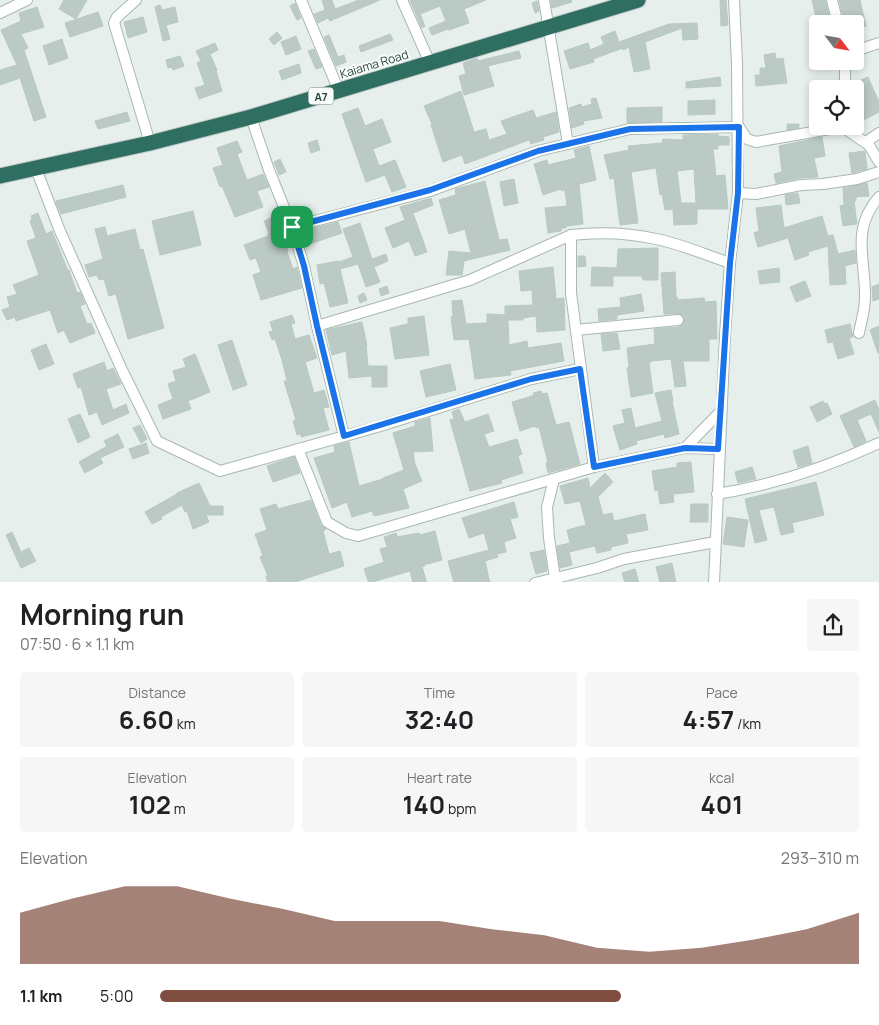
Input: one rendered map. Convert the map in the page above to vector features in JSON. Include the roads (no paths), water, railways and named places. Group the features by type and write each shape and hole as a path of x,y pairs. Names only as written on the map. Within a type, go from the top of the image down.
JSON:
{"highway":[{"name":"Kaiama Road","path":"0,176 150,143 251,117 638,0"}],"street":[{"path":"0,13 27,0"},
{"path":"136,0 117,17 114,23 150,143"},
{"path":"301,0 339,91"},
{"path":"402,0 430,63"},
{"path":"544,0 568,144"},
{"path":"714,582 724,335 738,193 739,127 734,0"},
{"path":"832,0 836,15"},
{"path":"864,48 879,43"},
{"path":"251,117 268,170 292,227 304,266 344,436"},
{"path":"739,127 746,139 756,142 809,132"},
{"path":"292,227 430,190 538,151 630,129 739,127"},
{"path":"866,142 879,133"},
{"path":"855,135 869,144 879,162"},
{"path":"36,169 60,230 106,335 157,441 220,471 344,436 531,379 580,369"},
{"path":"738,193 756,194 801,185 824,184 857,179 879,172"},
{"path":"859,333 866,299 861,234 865,217 879,196"},
{"path":"317,326 470,280 571,235 588,233 622,234 657,239 730,263"},
{"path":"571,235 571,292 594,467"},
{"path":"576,330 678,320"},
{"path":"685,448 721,411"},
{"path":"717,494 781,480 818,469 879,443"},
{"path":"298,448 328,522 346,533 358,536 594,467 685,448 718,449"},
{"path":"554,479 547,507 555,578"},
{"path":"535,582 624,560 715,542"}]}
